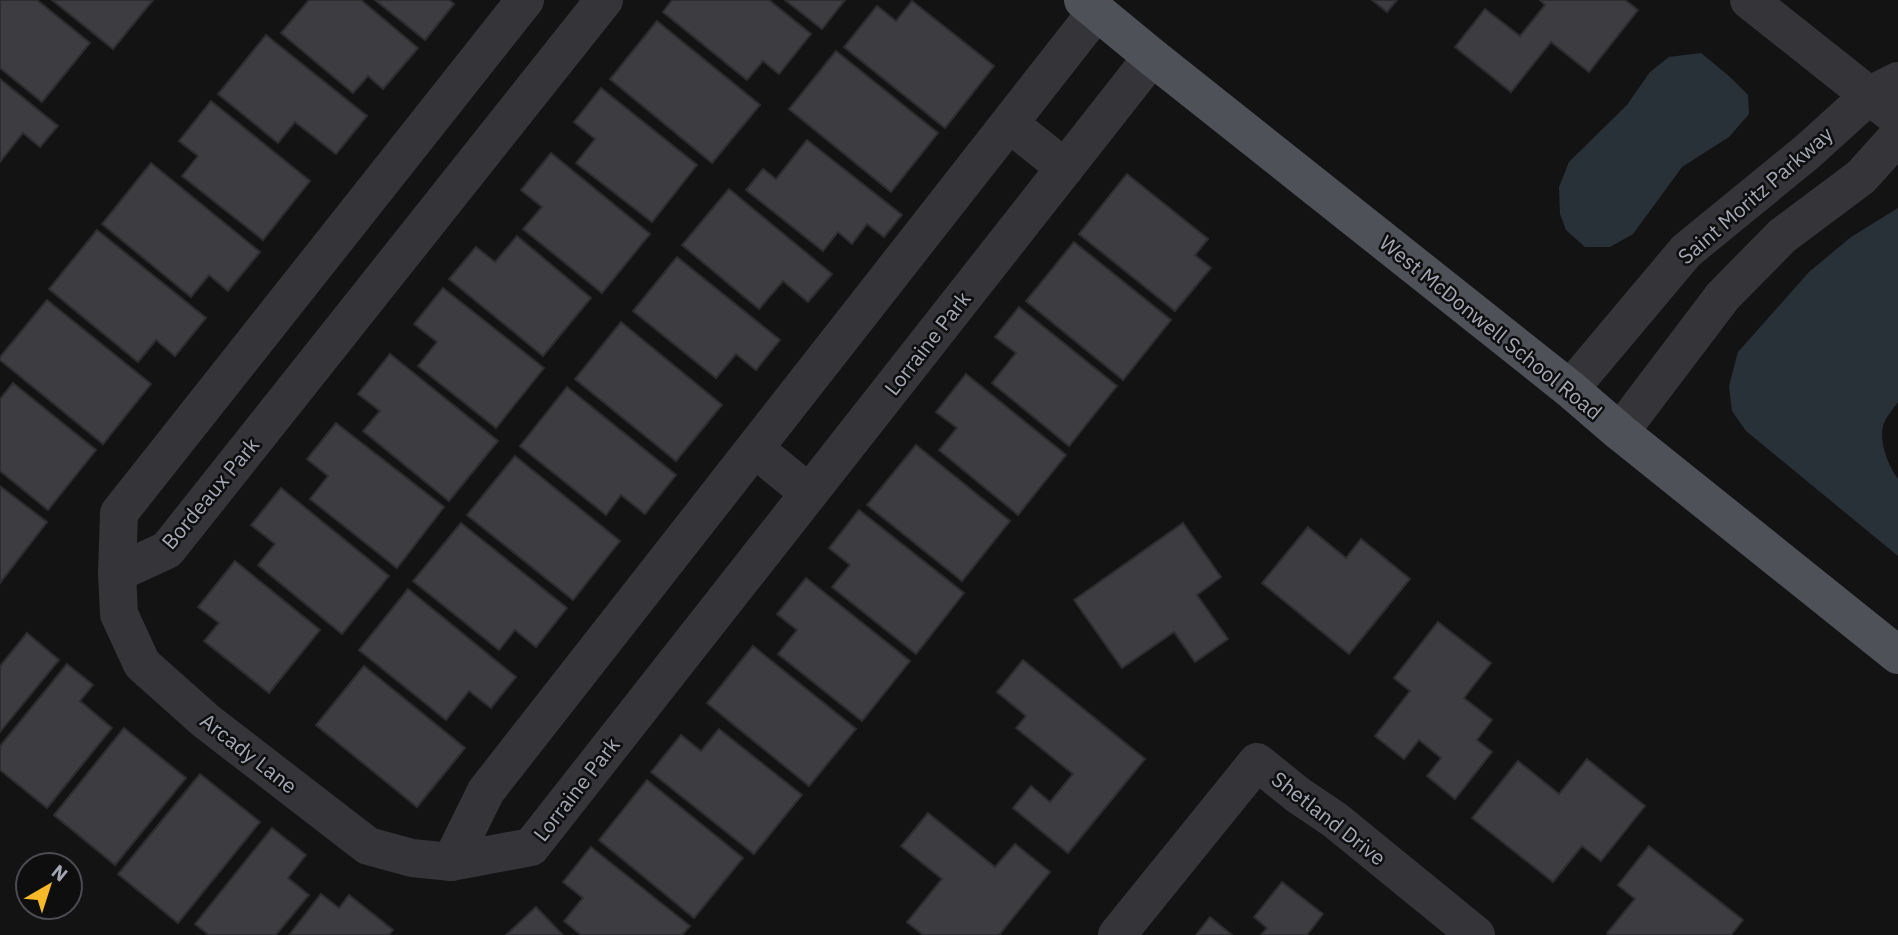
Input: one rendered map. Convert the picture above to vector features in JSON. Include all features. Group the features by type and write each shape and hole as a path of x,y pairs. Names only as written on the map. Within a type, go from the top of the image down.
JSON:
{"main road":[{"name":"West McDonwell School Road","path":"1090,6 1898,654"}],"street":[{"path":"117,573 119,513 525,0"},
{"name":"Bordeaux Park","path":"117,573 167,550 604,0"},
{"path":"1749,0 1889,98"},
{"path":"451,862 486,791 1010,124 1090,6"},
{"name":"Lorraine Park","path":"451,862 531,847 1152,57"},
{"name":"Saint Moritz Parkway","path":"1570,389 1686,251 1807,152 1889,98"},
{"path":"1010,124 1065,168"},
{"path":"1620,432 1723,296 1782,236 1861,177 1898,136"},
{"path":"394,165 442,203"},
{"path":"755,449 809,493"},
{"name":"Arcady Lane","path":"117,573 119,614 142,664 206,721 369,846 412,859 451,862"},
{"name":"Shetland Drive","path":"1117,935 1257,762 1335,820 1476,935"}],"shaded area":[{"path":"1701,53 1748,95 1749,114 1729,137 1682,167 1633,234 1610,247 1585,247 1566,230 1560,214 1559,187 1569,162 1627,105 1650,72 1669,57"},
{"path":"1898,208 1898,402 1885,420 1882,439 1885,454 1898,479 1898,556 1746,431 1732,411 1729,386 1738,352 1809,272 1851,237"}],"building":[{"path":"0,0 37,0 90,43 42,102 0,68"},
{"path":"52,0 153,0 113,49"},
{"path":"309,0 361,0 418,48 383,89 368,76 353,93 281,33"},
{"path":"375,0 449,0 454,4 425,40"},
{"path":"672,0 769,0 811,34 779,74 763,61 747,80 663,12"},
{"path":"785,0 845,0 822,29"},
{"path":"1372,0 1397,0 1387,12"},
{"path":"1540,0 1625,0 1638,10 1589,72 1551,42 1511,92 1455,47 1485,9 1520,36 1545,5"},
{"path":"912,1 994,66 945,128 844,47 877,6 896,21"},
{"path":"657,21 760,105 712,163 610,79"},
{"path":"266,35 367,116 336,154 295,122 278,143 218,94"},
{"path":"836,51 938,133 891,192 789,109"},
{"path":"0,79 58,126 40,147 23,133 0,162"},
{"path":"601,88 697,165 652,222 576,163 595,139 574,122"},
{"path":"211,101 310,181 263,240 182,176 198,156 179,141"},
{"path":"807,140 902,215 884,237 867,224 852,244 838,232 823,251 746,190 763,169 776,179"},
{"path":"551,153 650,234 602,293 523,229 542,207 521,190"},
{"path":"151,163 260,252 228,291 209,275 191,297 102,224"},
{"path":"1127,174 1208,239 1195,255 1211,268 1175,311 1079,234"},
{"path":"729,189 832,274 808,302 783,281 759,309 682,245"},
{"path":"97,230 206,318 175,356 156,340 138,362 49,289"},
{"path":"517,236 591,298 543,356 449,279 476,247 495,262"},
{"path":"1074,242 1171,320 1123,380 1026,301"},
{"path":"677,257 780,340 756,370 736,354 716,378 633,311"},
{"path":"443,288 544,368 496,428 418,366 437,342 414,324"},
{"path":"47,300 151,384 103,444 0,360"},
{"path":"1019,307 1117,386 1069,446 992,383 1016,353 995,337"},
{"path":"621,322 722,405 676,461 575,379"},
{"path":"390,354 498,441 449,501 363,431 380,411 358,394"},
{"path":"966,374 1066,455 1018,515 939,450 957,428 936,412"},
{"path":"13,383 96,450 48,510 0,471 0,399"},
{"path":"567,387 676,475 645,514 621,495 606,515 520,446"},
{"path":"336,423 444,507 397,568 310,499 328,476 307,459"},
{"path":"916,445 1010,521 962,581 867,505"},
{"path":"515,456 620,541 573,600 467,515"},
{"path":"0,486 47,522 0,583"},
{"path":"281,488 389,576 342,634 258,565 275,544 251,525"},
{"path":"859,510 964,593 916,654 832,587 850,565 829,548"},
{"path":"461,523 567,608 536,647 515,630 499,650 413,581"},
{"path":"1183,523 1221,577 1197,595 1228,639 1195,662 1174,632 1122,668 1074,600"},
{"path":"1308,527 1346,558 1361,539 1410,579 1349,654 1262,583"},
{"path":"235,561 320,630 269,693 204,641 219,623 198,607"},
{"path":"806,578 910,661 862,721 778,654 797,630 777,614"},
{"path":"408,589 516,677 491,708 469,691 446,720 359,650"},
{"path":"1438,622 1491,663 1464,698 1492,720 1477,740 1492,752 1455,799 1427,776 1441,758 1419,740 1404,759 1375,736 1410,691 1394,678"},
{"path":"27,633 59,660 0,732 0,666"},
{"path":"753,646 856,729 809,786 707,703"},
{"path":"1023,660 1145,759 1068,853 1013,808 1031,786 1050,802 1073,774 1016,728 1026,716 997,692"},
{"path":"67,664 93,685 80,701 112,728 47,808 0,770 0,746"},
{"path":"364,666 465,748 417,807 316,725"},
{"path":"124,728 186,778 115,865 54,815"},
{"path":"719,729 802,795 754,854 651,772 681,735 701,751"},
{"path":"1587,759 1645,806 1601,861 1582,846 1553,882 1472,818 1518,761 1559,794"},
{"path":"200,774 260,822 178,923 118,874"},
{"path":"647,780 743,858 694,918 599,840"},
{"path":"928,813 995,867 1015,844 1050,872 999,935 923,935 907,922 942,879 901,846"},
{"path":"272,828 306,855 288,878 309,895 276,935 209,935 195,924"},
{"path":"1649,846 1743,920 1731,935 1607,933 1635,899 1618,885"},
{"path":"591,847 690,926 682,935 581,935 564,921 583,898 563,882"},
{"path":"1282,882 1323,914 1307,935 1261,935 1267,928 1254,917"},
{"path":"321,894 339,908 349,895 393,930 389,935 289,935"},
{"path":"536,907 563,935 506,935"},
{"path":"1210,917 1232,935 1196,935"}]}
